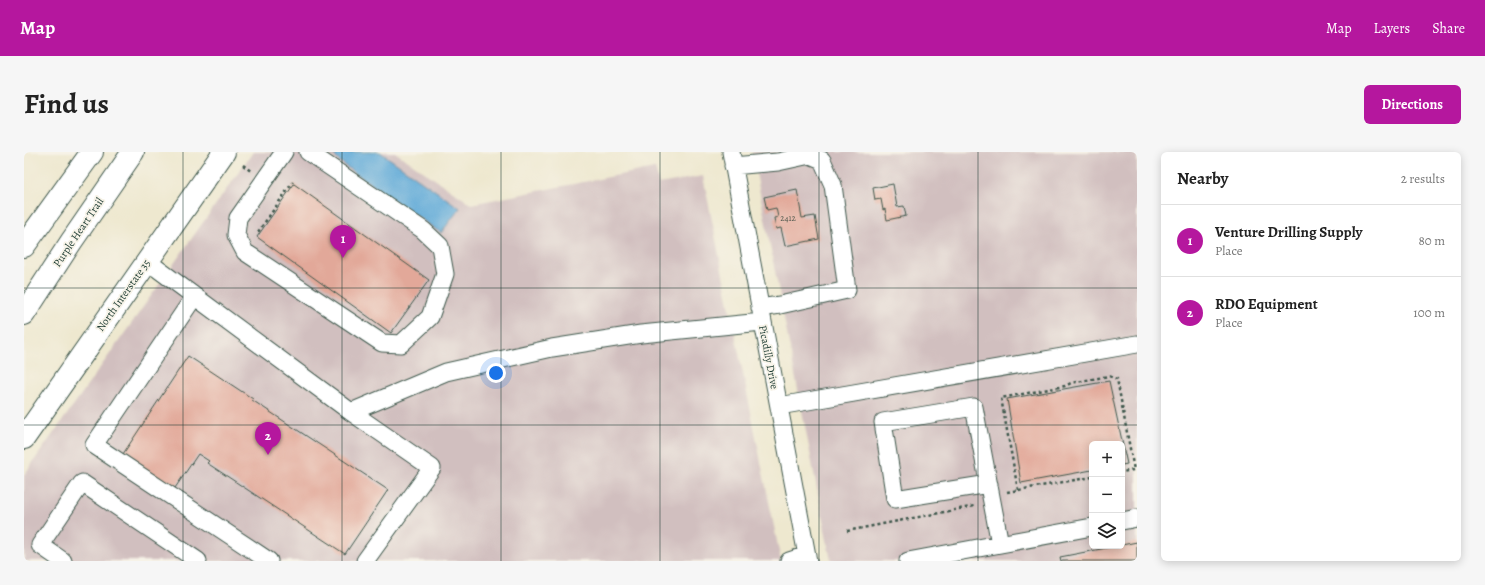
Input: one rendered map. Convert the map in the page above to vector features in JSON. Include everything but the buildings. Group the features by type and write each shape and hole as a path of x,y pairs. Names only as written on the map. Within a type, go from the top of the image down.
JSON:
{"main road":[{"path":"24,246 92,152"},
{"name":"Purple Heart Trail","path":"24,314 133,152"},
{"name":"North Interstate 35","path":"24,438 224,152"}],"street":[{"path":"284,152 238,218 236,235 245,252 382,344 401,344 430,317 445,274 440,246 423,230 308,152"},
{"path":"351,412 446,372 552,348 761,315 780,305 847,290 833,185 822,160 810,155 732,159"},
{"name":"Picadilly Drive","path":"732,159 808,558"},
{"path":"147,261 351,412 432,468 365,561"},
{"path":"194,297 94,445 269,561"},
{"path":"779,406 1137,344"},
{"path":"989,484 895,499 883,422 974,407 989,484 1000,544"},
{"path":"63,561 40,545 82,483 198,561"},
{"path":"1125,520 1137,518"},
{"path":"908,561 1089,528"},
{"path":"789,561 808,558"}],"path":[{"path":"242,165 254,174"},
{"path":"258,232 292,182"},
{"path":"1018,490 1001,398 1109,376 1117,379 1134,470 1125,472"},
{"path":"1004,493 1089,478"},
{"path":"847,531 975,506 975,500"}],"shaded area":[{"path":"253,152 395,152 471,204 655,168 659,184 703,176 781,561 24,561 24,475"},
{"path":"752,152 1137,152 1137,561 831,561"}],"water":[{"path":"334,152 380,152 460,208 441,233 348,168 336,158"}],"place":[{"name":"Venture Drilling Supply","path":"343,258"},
{"name":"RDO Equipment","path":"268,455"}]}
